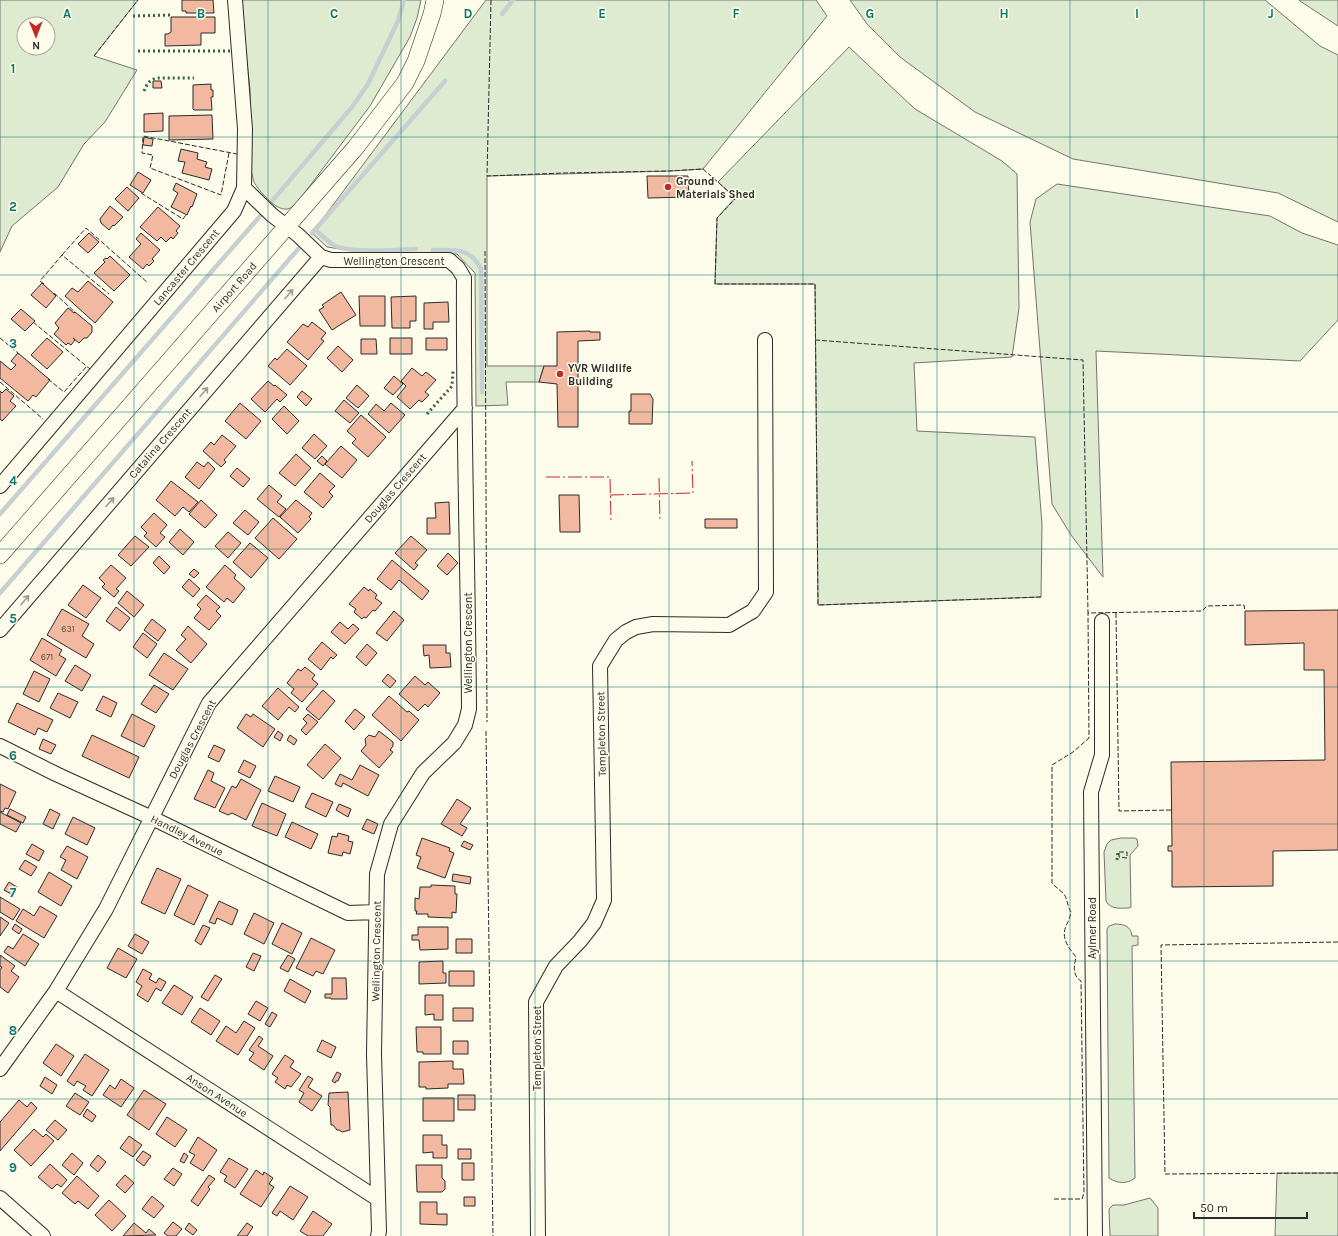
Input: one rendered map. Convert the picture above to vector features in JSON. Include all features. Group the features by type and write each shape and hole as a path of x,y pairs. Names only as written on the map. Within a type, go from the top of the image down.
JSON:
{"street":[{"name":"Lancaster Crescent","path":"0,486 234,211 244,188 245,129 235,0"},
{"name":"Airport Road","path":"0,555 356,147 405,83 416,61 432,14 435,0"},
{"path":"244,188 320,257"},
{"name":"Wellington Crescent","path":"320,257 332,260 449,260 458,268 464,278 464,408 469,709 465,725 454,743 423,773 390,824 377,874 374,1054 378,1236"},
{"name":"Catalina Crescent","path":"0,630 320,257"},
{"name":"Templeton Street","path":"538,1236 536,1002 556,966 594,924 604,900 600,666 616,640 631,629 653,624 729,625 753,611 766,592 764,340"},
{"name":"Douglas Crescent","path":"0,1068 56,991 106,909 209,704 464,408"},
{"name":"Aylmer Road","path":"1095,1236 1091,792 1102,755 1102,621"},
{"name":"Handley Avenue","path":"0,746 348,913 376,912"},
{"name":"Anson Avenue","path":"56,991 378,1199"},
{"path":"0,1198 43,1236"}],"green space":[{"path":"0,0 138,0 94,56 137,70 105,122 84,144 58,187 12,226 0,252"},
{"path":"240,0 421,0 417,18 410,37 370,106 298,201 292,207 287,209 283,209 273,204 264,195 254,182 251,170 250,89"},
{"path":"486,0 816,0 827,16 703,169 487,176 487,366 544,366 539,382 506,382 508,405 476,406 475,273 457,254 368,253 327,247 312,233"},
{"path":"850,0 1265,0 1320,46 1338,55 1338,222 1278,193 1073,159 975,112 900,57 867,24"},
{"path":"1299,0 1338,0 1338,26 1300,1"},
{"path":"849,47 915,109 1002,161 1017,174 1019,308 1012,357 914,363 917,431 1035,437 1042,524 1041,597 818,605 815,284 715,284 717,218 735,198 718,182"},
{"path":"1057,184 1270,216 1302,233 1338,245 1338,320 1300,361 1096,351 1103,577 1071,535 1052,504 1030,222 1036,199"},
{"path":"1135,838 1137,839 1138,846 1130,855 1131,907 1129,908 1113,907 1106,901 1104,852 1107,844 1111,840"},
{"path":"1115,924 1129,928 1132,936 1138,936 1138,945 1132,946 1135,1178 1122,1182 1109,1178 1107,929 1109,926"},
{"path":"1277,1173 1338,1173 1338,1236 1275,1236"},
{"path":"1150,1198 1158,1208 1158,1236 1110,1236 1109,1209 1113,1205 1124,1205"}],"building":[{"path":"182,0 213,0 214,13 186,13 186,11 182,11"},
{"path":"171,17 215,17 215,33 201,33 201,45 165,46 165,34 171,32"},
{"path":"153,81 161,81 162,88 153,88"},
{"path":"211,84 211,90 213,90 213,97 211,97 212,110 194,110 193,85"},
{"path":"163,113 163,131 144,132 144,114"},
{"path":"212,115 213,139 169,140 169,116"},
{"path":"144,137 153,139 152,146 143,145"},
{"path":"181,149 198,153 197,159 207,162 205,167 212,169 209,180 182,173 185,162 178,161"},
{"path":"138,172 151,180 143,193 130,185"},
{"name":"Ground Materials Shed","path":"647,176 688,176 689,197 648,198"},
{"path":"176,183 197,194 187,215 171,207 178,193 173,190"},
{"path":"127,187 139,198 128,211 115,199"},
{"path":"110,206 123,217 109,230 101,223 100,219"},
{"path":"158,207 180,226 176,231 178,233 173,239 171,237 166,242 161,237 157,241 140,227"},
{"path":"89,233 99,242 88,253 78,244"},
{"path":"141,233 160,250 152,259 154,261 149,266 147,264 143,269 129,257 141,244 136,239"},
{"path":"110,256 130,275 114,291 94,273 105,262 103,260"},
{"path":"88,281 113,302 95,323 65,296 72,288 78,292"},
{"path":"42,283 56,296 46,308 31,295"},
{"path":"341,292 356,315 332,330 319,310 324,307 322,305"},
{"path":"359,296 385,296 385,326 360,326"},
{"path":"416,296 416,321 410,321 410,328 392,328 391,297"},
{"path":"448,302 449,322 433,322 433,329 424,329 424,303"},
{"path":"68,308 92,326 92,332 87,338 84,338 79,343 73,338 75,340 71,345 68,343 66,345 54,334 59,328 55,323"},
{"path":"21,309 35,321 25,331 11,319"},
{"path":"312,322 326,333 321,339 324,341 308,360 287,342 303,324 308,327"},
{"name":"YVR Wildlife Building","path":"557,332 600,332 600,340 578,341 578,427 558,427 557,384 539,382 544,366 557,366"},
{"path":"47,338 63,352 47,369 31,355"},
{"path":"390,338 412,338 412,354 390,354"},
{"path":"426,338 447,338 447,350 426,350"},
{"path":"361,339 376,339 377,354 361,354"},
{"path":"338,346 353,360 342,372 327,358"},
{"path":"287,349 307,366 290,385 268,366 275,358 277,360"},
{"path":"18,353 50,380 36,397 33,395 28,401 0,378 0,361 11,370 16,365 11,361"},
{"path":"412,368 422,376 426,372 436,380 425,392 429,395 422,402 419,400 410,409 397,397 406,386 401,381"},
{"path":"394,376 403,384 393,395 384,388"},
{"path":"268,381 287,395 280,402 277,399 265,412 251,399"},
{"path":"357,385 369,396 358,408 346,398"},
{"path":"6,389 14,396 10,401 16,406 2,421 0,419 0,391 2,393"},
{"path":"302,391 312,399 306,406 297,397"},
{"path":"631,394 650,394 653,399 652,424 629,424"},
{"path":"344,400 359,413 350,423 335,411"},
{"path":"240,403 261,421 246,439 225,421"},
{"path":"391,403 405,415 389,433 368,414 376,404 384,411"},
{"path":"284,406 299,421 287,434 272,419"},
{"path":"361,415 386,437 368,457 352,443 356,439 347,431"},
{"path":"314,434 327,446 315,459 302,448"},
{"path":"222,435 236,446 224,460 226,462 221,467 203,451 211,442 214,445"},
{"path":"341,446 357,460 342,478 325,464"},
{"path":"296,454 311,468 295,486 279,473"},
{"path":"322,456 327,461 323,466 317,461"},
{"path":"197,462 204,467 208,462 215,469 199,489 185,477"},
{"path":"237,468 250,479 243,487 230,476"},
{"path":"320,473 335,486 329,492 333,496 323,508 304,492"},
{"path":"171,481 198,502 189,512 183,507 175,516 156,500"},
{"path":"269,485 282,496 277,502 286,509 279,517 257,499"},
{"path":"559,495 579,495 580,532 560,532"},
{"path":"201,500 217,515 205,528 189,514"},
{"path":"296,500 312,513 309,517 311,519 298,533 280,517"},
{"path":"449,502 450,534 427,534 427,518 436,518 435,503"},
{"path":"245,510 259,522 248,535 233,523"},
{"path":"154,513 167,525 160,533 165,537 156,547 144,536 147,533 141,527"},
{"path":"273,518 297,539 279,559 255,538"},
{"path":"705,519 737,519 737,528 705,528"},
{"path":"180,529 194,542 183,555 169,542"},
{"path":"228,532 241,543 228,558 215,546"},
{"path":"135,536 149,547 131,566 118,555"},
{"path":"411,536 427,550 415,563 418,565 414,570 395,553"},
{"path":"250,543 268,558 251,578 233,562"},
{"path":"448,553 458,563 447,575 437,566"},
{"path":"159,556 170,567 164,574 153,563"},
{"path":"392,560 429,591 422,600 399,580 391,590 377,579"},
{"path":"111,565 126,578 116,589 119,591 114,597 102,587 105,584 99,578"},
{"path":"225,565 236,575 234,578 245,588 233,603 227,598 224,602 206,587"},
{"path":"194,569 199,573 194,578 189,574"},
{"path":"189,579 200,589 193,597 182,587"},
{"path":"83,585 101,598 86,618 68,605"},
{"path":"364,587 369,591 370,589 377,595 375,598 382,603 375,611 373,610 366,618 364,617 362,619 354,612 356,609 349,604"},
{"path":"127,591 144,605 134,617 118,603"},
{"path":"206,595 220,607 216,611 221,616 209,630 194,618 201,609 197,605"},
{"path":"116,607 130,618 120,631 106,621"},
{"path":"62,609 89,624 82,636 94,644 86,658 47,635"},
{"path":"1338,610 1338,850 1273,851 1273,886 1172,887 1172,851 1168,851 1168,846 1172,846 1171,762 1325,760 1324,670 1304,670 1304,643 1245,645 1245,611"},
{"path":"394,611 404,620 387,641 376,633"},
{"path":"152,619 166,630 158,641 144,630"},
{"path":"340,622 348,629 353,624 359,629 345,644 331,632"},
{"path":"188,626 207,644 191,663 176,650 186,639 181,635"},
{"path":"143,633 157,644 147,658 133,647"},
{"path":"42,638 62,650 59,655 66,659 56,676 30,660"},
{"path":"322,642 337,655 333,659 331,657 321,670 308,659"},
{"path":"367,644 377,653 366,666 356,657"},
{"path":"423,645 446,645 446,653 450,653 451,667 430,668 429,655 424,656"},
{"path":"164,653 188,669 173,690 149,675"},
{"path":"75,665 91,675 82,691 65,681"},
{"path":"305,667 315,675 312,679 318,684 302,702 291,693 294,689 287,683 298,669 301,671"},
{"path":"34,671 50,679 39,702 23,694"},
{"path":"388,674 396,681 390,688 382,681"},
{"path":"415,676 425,685 428,682 440,693 428,707 425,704 418,711 399,694"},
{"path":"154,685 169,694 156,713 141,704"},
{"path":"278,688 299,707 295,712 289,707 278,720 262,706"},
{"path":"323,690 335,701 319,720 306,709"},
{"path":"58,693 78,702 70,718 50,708"},
{"path":"103,696 117,703 111,717 96,710"},
{"path":"389,696 407,712 409,711 419,720 401,741 372,715"},
{"path":"17,703 53,720 47,732 38,728 35,735 8,722"},
{"path":"355,709 365,717 354,730 345,721"},
{"path":"132,714 155,726 144,747 121,736"},
{"path":"246,714 251,717 253,714 275,729 263,747 237,728"},
{"path":"308,714 318,722 306,735 301,730 307,723 303,719"},
{"path":"278,731 283,735 280,741 274,737"},
{"path":"379,731 393,742 393,746 390,750 393,752 379,768 361,751 366,745 365,739 369,735 375,737"},
{"path":"92,735 139,757 129,778 82,756"},
{"path":"290,735 297,740 294,745 287,740"},
{"path":"43,739 56,745 51,754 39,749"},
{"path":"325,744 341,758 323,779 307,765"},
{"path":"214,745 225,750 219,762 208,757"},
{"path":"244,760 256,766 250,778 238,772"},
{"path":"360,765 379,775 368,796 343,783 341,787 335,784 340,774 352,780"},
{"path":"208,770 214,773 211,781 225,788 215,808 194,799"},
{"path":"275,776 300,787 293,802 268,791"},
{"path":"241,779 261,790 246,820 232,813 228,815 219,811 232,786 236,788"},
{"path":"0,784 16,792 8,809 5,808 3,812 0,811"},
{"path":"312,793 333,802 326,817 305,807"},
{"path":"457,799 471,808 460,824 467,828 462,836 441,824"},
{"path":"262,803 286,814 277,836 252,826"},
{"path":"339,804 351,809 348,817 336,810"},
{"path":"10,809 26,817 23,823 7,815"},
{"path":"50,809 60,814 53,829 43,824"},
{"path":"0,812 21,823 16,832 0,824"},
{"path":"73,817 95,828 87,845 65,834"},
{"path":"367,819 378,824 374,834 362,829"},
{"path":"292,822 318,834 311,849 285,837"},
{"path":"338,833 349,836 348,841 353,842 350,854 343,852 342,856 328,853 332,836 337,837"},
{"path":"422,838 450,848 449,851 454,853 445,878 417,868 421,857 416,855"},
{"path":"464,841 473,845 470,850 461,846"},
{"path":"32,844 44,851 39,861 26,854"},
{"path":"67,846 88,857 77,879 61,870 66,860 60,857"},
{"path":"25,860 37,867 31,876 19,869"},
{"path":"157,868 181,879 165,914 141,903"},
{"path":"49,872 72,886 61,906 38,892"},
{"path":"453,874 471,877 470,884 452,881"},
{"path":"9,882 17,887 13,895 4,890"},
{"path":"188,885 208,895 194,925 174,915"},
{"path":"431,885 455,886 455,894 457,894 456,913 452,912 452,918 428,917 428,914 416,914 415,898 419,899 420,887 431,887"},
{"path":"0,897 20,909 13,920 0,912"},
{"path":"219,901 238,910 232,925 217,918 215,924 209,922"},
{"path":"40,906 57,916 44,938 16,921 23,909 34,916"},
{"path":"254,913 274,923 264,944 244,934"},
{"path":"0,917 9,923 0,936"},
{"path":"282,923 302,933 292,954 272,944"},
{"path":"15,924 22,929 19,934 12,929"},
{"path":"203,925 210,928 201,945 195,941"},
{"path":"418,927 448,927 448,949 420,950 419,940 412,940 412,935 418,935"},
{"path":"23,934 39,944 25,966 4,952 8,946 13,949"},
{"path":"135,934 149,942 142,954 128,946"},
{"path":"311,938 335,950 323,974 316,971 313,976 296,968"},
{"path":"456,939 472,939 472,953 456,953"},
{"path":"118,948 137,959 126,978 107,968"},
{"path":"253,953 261,956 254,971 246,967"},
{"path":"0,955 15,966 11,971 19,977 8,993 0,987 0,970 2,967 0,966"},
{"path":"288,955 295,959 288,972 280,968"},
{"path":"443,961 443,973 446,973 446,983 419,984 419,962"},
{"path":"143,969 152,974 149,979 156,983 159,978 166,982 161,991 156,988 148,1002 137,995 142,986 136,982"},
{"path":"449,971 474,971 474,986 449,986"},
{"path":"215,975 222,979 208,1001 201,997"},
{"path":"332,978 346,978 347,999 325,998 325,994 332,994"},
{"path":"290,979 311,991 305,1003 284,991"},
{"path":"174,985 193,997 182,1015 162,1003"},
{"path":"425,995 443,995 443,1020 434,1020 434,1014 425,1015"},
{"path":"256,1001 268,1008 260,1021 248,1014"},
{"path":"200,1008 220,1021 211,1035 191,1022"},
{"path":"453,1008 473,1008 473,1021 453,1021"},
{"path":"272,1012 277,1015 270,1027 265,1024"},
{"path":"244,1021 255,1028 238,1055 216,1041 226,1026 236,1033"},
{"path":"416,1027 441,1027 441,1054 423,1054 423,1052 417,1052"},
{"path":"259,1036 263,1039 258,1046 273,1056 264,1070 249,1060 254,1053 249,1050"},
{"path":"322,1040 336,1047 331,1058 317,1051"},
{"path":"453,1041 468,1041 468,1054 453,1054"},
{"path":"56,1044 74,1056 61,1076 43,1063"},
{"path":"85,1054 109,1070 92,1096 83,1090 86,1086 77,1081 74,1086 67,1081"},
{"path":"285,1055 294,1061 290,1067 301,1074 291,1087 287,1085 285,1089 275,1082 278,1078 272,1074"},
{"path":"453,1061 453,1069 463,1069 464,1084 448,1084 448,1088 426,1089 426,1087 419,1087 419,1062"},
{"path":"337,1072 341,1074 338,1081 335,1083 332,1081"},
{"path":"308,1076 313,1079 308,1087 322,1096 312,1111 299,1102 304,1093 299,1090"},
{"path":"45,1077 57,1085 52,1094 40,1086"},
{"path":"121,1079 134,1088 121,1107 103,1095 110,1085 115,1089"},
{"path":"144,1090 166,1104 149,1130 127,1115"},
{"path":"348,1092 350,1130 342,1132 331,1125 330,1107 328,1105 329,1093"},
{"path":"75,1093 89,1102 80,1115 66,1106"},
{"path":"458,1095 475,1095 475,1110 458,1110"},
{"path":"423,1098 454,1098 454,1121 423,1121"},
{"path":"19,1100 27,1107 31,1102 37,1108 0,1151 0,1122"},
{"path":"87,1109 96,1116 92,1122 83,1116"},
{"path":"167,1117 187,1130 175,1147 156,1134"},
{"path":"55,1120 67,1130 58,1140 46,1130"},
{"path":"34,1129 43,1137 46,1134 54,1141 31,1166 14,1150"},
{"path":"423,1135 442,1135 442,1145 447,1145 447,1158 433,1158 433,1152 423,1153"},
{"path":"129,1136 142,1145 133,1157 120,1148"},
{"path":"198,1137 217,1150 203,1171 190,1163 195,1155 189,1152"},
{"path":"458,1149 471,1149 471,1159 458,1159"},
{"path":"143,1151 151,1156 144,1166 136,1160"},
{"path":"72,1153 83,1163 74,1175 62,1165"},
{"path":"184,1153 188,1156 184,1163 180,1161"},
{"path":"98,1155 106,1162 98,1172 90,1165"},
{"path":"229,1158 248,1169 235,1188 224,1181 227,1176 220,1172"},
{"path":"462,1163 474,1163 474,1180 462,1180"},
{"path":"50,1164 67,1180 61,1187 57,1184 52,1189 38,1177"},
{"path":"416,1165 442,1165 442,1178 445,1181 445,1189 442,1192 417,1192"},
{"path":"173,1168 182,1174 174,1186 164,1179"},
{"path":"256,1170 263,1175 264,1172 273,1178 269,1184 274,1187 261,1207 240,1194"},
{"path":"125,1175 134,1183 125,1193 116,1185"},
{"path":"209,1175 215,1179 208,1187 210,1189 198,1206 191,1201"},
{"path":"77,1176 99,1196 88,1209 78,1201 75,1204 62,1193"},
{"path":"290,1186 308,1197 293,1220 280,1211 277,1216 272,1213"},
{"path":"152,1196 164,1206 154,1218 142,1209"},
{"path":"464,1197 475,1197 475,1206 464,1206"},
{"path":"109,1200 126,1216 112,1231 95,1215"},
{"path":"420,1202 437,1202 437,1214 447,1214 447,1225 420,1224"},
{"path":"313,1211 332,1224 323,1236 308,1236 300,1231"},
{"path":"173,1222 182,1229 176,1236 168,1236 164,1233"},
{"path":"134,1223 146,1233 149,1229 156,1235 123,1236"},
{"path":"189,1223 197,1230 193,1235 185,1229"},
{"path":"247,1223 253,1227 247,1236 237,1236"}],"waterway":[{"path":"273,200 352,107 368,84 398,21 404,0"},
{"path":"502,14 513,0"},
{"path":"312,233 445,81"},
{"path":"0,514 261,215"},
{"path":"315,230 332,244 348,249 372,251 416,249"},
{"path":"0,593 299,248"},
{"path":"433,250 455,250 467,253 477,262 481,269 482,392"}],"hedge":[{"path":"133,16 171,15"},
{"path":"138,51 231,51"},
{"path":"144,91 146,86 152,80 157,78 194,78"},
{"path":"427,414 452,386 453,371"},
{"path":"1117,860 1118,851"}],"fence":[{"path":"94,56 138,0"},
{"path":"491,0 487,176 703,169 736,198 717,218 715,284 815,284 818,605 1041,597"},
{"path":"229,153 221,195 150,168 153,155 142,153 143,136 237,154"},
{"path":"141,193 183,219 186,215"},
{"path":"62,255 86,228 148,283"},
{"path":"485,251 487,722"},
{"path":"44,284 40,281 62,255 109,294"},
{"path":"54,293 76,313"},
{"path":"33,322 90,369"},
{"path":"0,338 19,354"},
{"path":"815,340 1083,360 1088,613 1202,611 1207,606 1244,605 1245,611"},
{"path":"48,379 64,392 87,366"},
{"path":"0,382 43,419"},
{"path":"1054,1199 1082,1199 1084,1193 1081,981 1075,973 1074,967 1076,957 1068,946 1064,933 1071,912 1064,894 1052,883 1052,765 1073,752 1089,738 1088,613"},
{"path":"1116,613 1119,811 1172,810"},
{"path":"486,731 493,1236"},
{"path":"1119,852 1127,852 1127,858 1119,857 1119,852"},
{"path":"1338,942 1161,945 1165,1174 1338,1173"}],"power":[{"path":"610,495 693,493 692,461"},
{"path":"546,477 610,477 611,522"},
{"path":"659,478 660,522"}],"place":[{"name":"Ground Materials Shed","path":"668,187"},
{"name":"YVR Wildlife Building","path":"560,374"}]}
